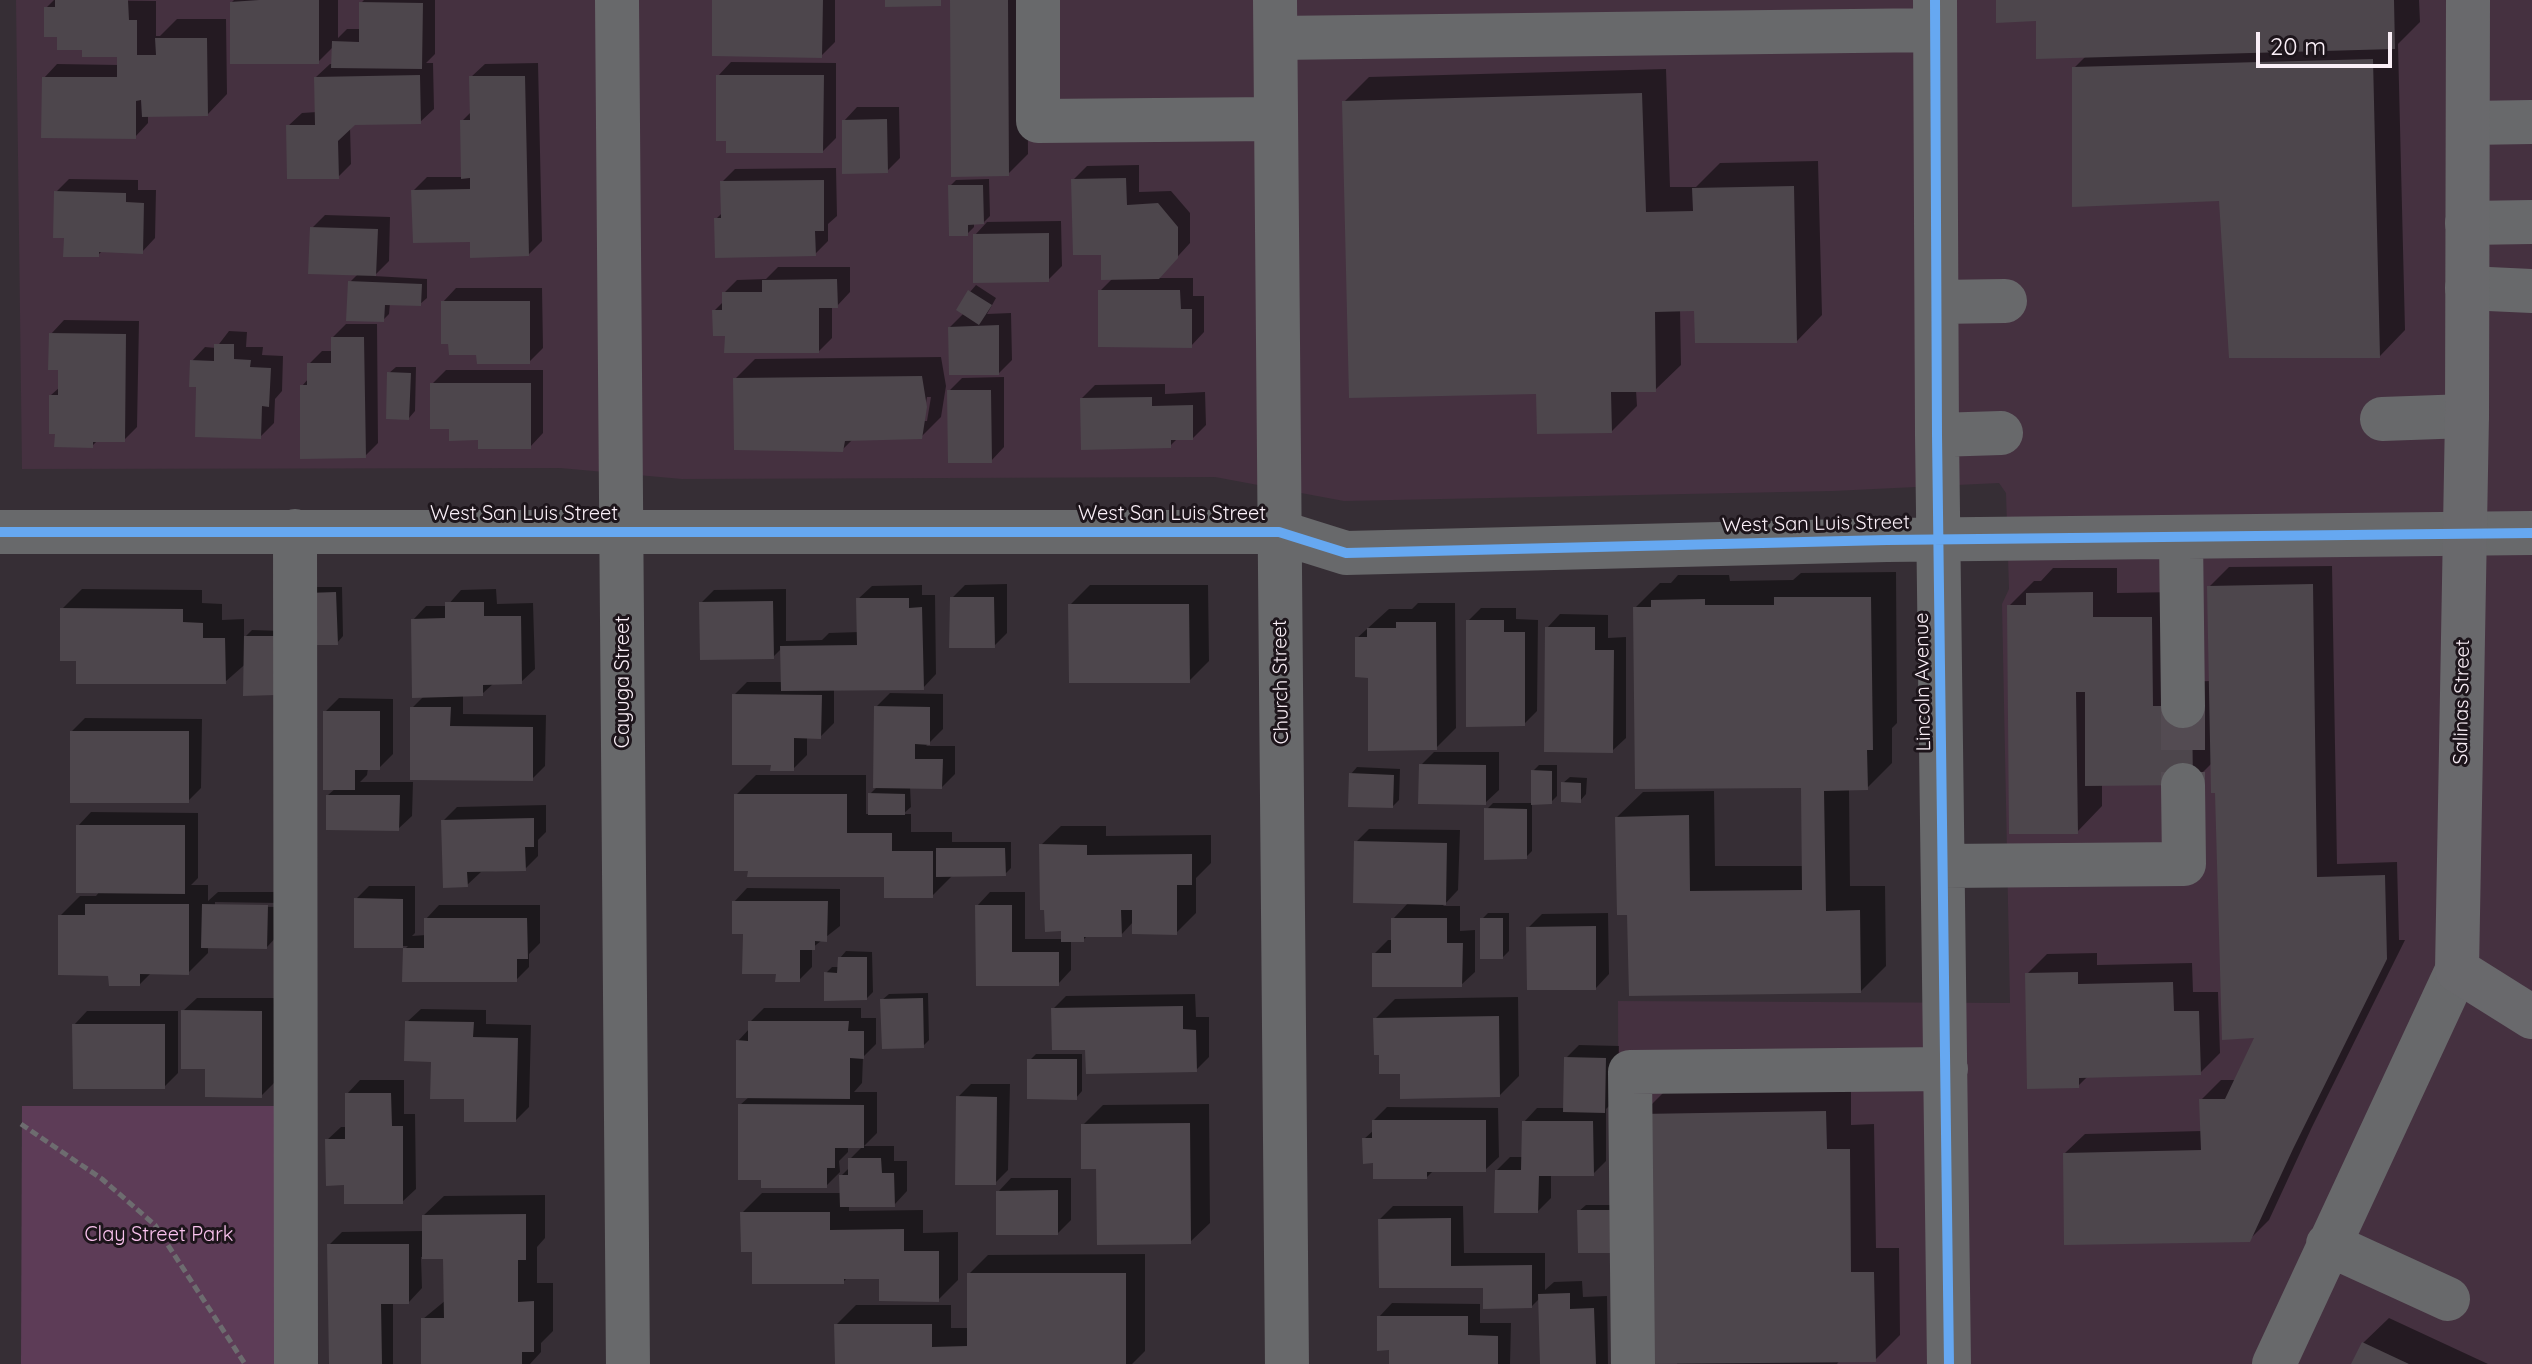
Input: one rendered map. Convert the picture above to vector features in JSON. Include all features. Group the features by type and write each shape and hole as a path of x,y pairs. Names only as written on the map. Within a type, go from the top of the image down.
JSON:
{"main road":[{"name":"Salinas Street","path":"2457,970 2467,416 2468,0"},
{"path":"2457,970 2532,1017"}],"street":[{"name":"Cayuga Street","path":"617,0 628,1364"},
{"path":"1038,0 1038,121 1275,119"},
{"path":"1276,19 1935,15"},
{"name":"Lincoln Avenue","path":"1935,15 1949,1364"},
{"name":"Church Street","path":"1276,19 1287,1364"},
{"path":"2468,123 2532,122"},
{"path":"2467,223 2532,222"},
{"path":"2467,288 2532,291"},
{"path":"1937,302 2005,301"},
{"path":"2382,419 2467,416"},
{"path":"1937,435 2001,433"},
{"path":"295,531 296,1364"},
{"name":"West San Luis Street","path":"0,532 1279,532 1346,553 1939,540 2532,533"},
{"path":"2181,537 2183,706"},
{"path":"1944,866 2184,864 2183,785"},
{"name":"Salinas Street","path":"2274,1364 2457,970"},
{"path":"1633,1364 1630,1072 1946,1069"},
{"path":"2328,1244 2448,1299"}],"path":[{"path":"21,1124 102,1179 155,1225 245,1364"}],"shaded area":[{"path":"16,0 2532,0 2532,1364 1619,1364 1618,1001 2010,1003 2002,604 2009,589 2006,493 1999,483 1833,491 1344,501 1215,477 682,479 560,468 22,469"}],"green space":[{"name":"Clay Street Park","path":"22,1106 296,1106 296,1364 21,1364"}],"building":[{"path":"55,0 128,0 129,20 137,20 137,55 156,55 155,38 207,38 208,116 142,117 141,100 136,101 136,139 41,138 42,77 117,77 117,57 82,57 82,50 57,50 57,37 44,37 44,7 55,7"},
{"path":"319,0 319,64 230,64 230,2"},
{"path":"712,0 823,0 822,58 712,56"},
{"path":"885,0 941,0 941,6 885,7"},
{"path":"950,0 1008,0 1009,176 951,177"},
{"path":"1996,0 2394,0 2395,49 2036,59 2036,21 1996,23"},
{"path":"359,2 423,3 422,69 331,68 332,41 359,42"},
{"path":"2373,59 2380,358 2229,358 2219,201 2072,207 2072,67"},
{"path":"420,75 421,124 355,125 338,141 339,179 287,179 286,125 315,125 314,77"},
{"path":"716,75 824,75 823,153 726,153 726,141 716,141"},
{"path":"469,76 525,76 529,256 470,258 470,242 413,243 411,190 470,189 470,178 461,179 460,120 470,120"},
{"path":"1642,93 1646,212 1693,211 1692,188 1794,186 1797,343 1695,343 1694,311 1655,312 1656,392 1611,392 1612,433 1537,434 1536,394 1349,398 1342,101"},
{"path":"887,119 888,173 842,174 842,120"},
{"path":"1126,178 1127,205 1158,203 1178,227 1178,258 1159,279 1101,280 1101,255 1073,255 1071,179"},
{"path":"824,180 824,231 815,231 816,256 715,258 714,218 721,218 720,181"},
{"path":"948,185 983,185 984,224 968,225 968,236 949,236"},
{"path":"54,191 126,193 126,202 144,203 143,254 99,252 99,257 63,257 64,238 53,238"},
{"path":"310,227 378,229 376,276 308,274"},
{"path":"1049,233 1049,282 973,283 973,234"},
{"path":"837,279 838,308 819,308 819,353 724,353 725,336 713,336 712,310 722,310 722,292 762,292 762,280"},
{"path":"348,281 422,284 421,306 385,305 384,322 346,321"},
{"path":"968,290 992,305 979,325 956,310"},
{"path":"1098,290 1180,290 1181,309 1192,309 1192,348 1098,347"},
{"path":"441,301 530,301 530,364 477,364 476,355 449,355 448,344 441,344"},
{"path":"999,325 999,375 949,375 948,327"},
{"path":"49,333 126,334 125,442 93,442 93,448 54,447 55,434 49,434 49,395 58,395 58,370 48,370"},
{"path":"331,337 364,337 366,458 300,459 300,385 307,385 307,363 331,363"},
{"path":"214,344 234,344 234,359 251,360 250,367 271,368 269,407 262,406 261,439 195,437 196,387 189,387 190,360 214,361"},
{"path":"387,372 411,373 409,420 386,419"},
{"path":"922,376 927,407 922,439 845,441 843,452 734,450 733,378"},
{"path":"430,383 531,383 531,449 478,449 478,440 449,441 449,429 430,429"},
{"path":"947,390 991,390 992,463 948,463"},
{"path":"1152,397 1152,406 1193,405 1193,440 1171,440 1171,448 1081,450 1080,398"},
{"path":"2313,584 2317,877 2385,875 2387,959 2250,1242 2064,1245 2063,1153 2201,1150 2199,1099 2225,1099 2254,1038 2222,1040 2215,793 2211,793 2207,586"},
{"path":"336,592 338,645 308,645 307,593"},
{"path":"2093,592 2093,617 2152,617 2153,706 2192,706 2193,785 2085,786 2085,692 2076,692 2078,834 2009,834 2007,605 2026,605 2026,593"},
{"path":"950,597 994,597 995,648 949,648"},
{"path":"1774,597 1871,597 1873,750 1867,750 1868,790 1824,791 1826,911 1860,910 1861,993 1629,996 1627,915 1617,915 1615,817 1689,815 1690,891 1802,890 1801,788 1635,789 1633,607 1651,607 1651,600 1705,599 1705,605 1774,605"},
{"path":"856,598 909,598 909,608 922,607 924,690 781,691 780,646 857,645"},
{"path":"773,601 774,659 700,660 699,602"},
{"path":"445,602 484,602 484,616 521,616 522,684 483,685 483,696 412,698 411,619 445,618"},
{"path":"1068,604 1189,604 1190,683 1069,683"},
{"path":"60,608 183,609 183,622 203,623 203,638 225,638 226,684 76,684 76,661 60,661"},
{"path":"1466,620 1504,620 1504,632 1525,632 1525,726 1466,727"},
{"path":"1396,622 1436,622 1437,750 1368,751 1368,678 1355,677 1355,637 1367,637 1367,628 1396,628"},
{"path":"1545,627 1595,627 1595,650 1614,650 1613,753 1544,752"},
{"path":"244,636 277,636 276,695 243,696"},
{"path":"732,694 822,695 821,739 794,738 794,771 770,771 771,765 732,765"},
{"path":"874,706 930,707 930,745 915,744 915,759 943,759 942,789 873,788"},
{"path":"410,707 451,707 450,726 533,727 533,781 410,780"},
{"path":"323,711 380,711 380,770 355,770 355,790 323,790"},
{"path":"70,731 189,731 189,803 70,803"},
{"path":"1419,764 1486,765 1486,805 1418,804"},
{"path":"1531,770 1552,771 1552,804 1531,805"},
{"path":"1349,773 1394,775 1393,808 1348,807"},
{"path":"1561,782 1581,783 1581,803 1561,802"},
{"path":"868,793 905,794 905,815 868,815"},
{"path":"734,794 847,794 847,833 892,833 892,851 933,851 933,898 884,898 884,877 747,877 748,871 734,871"},
{"path":"326,795 400,795 399,831 326,830"},
{"path":"1484,808 1527,809 1527,859 1484,860"},
{"path":"534,818 534,847 525,847 526,871 467,872 468,887 443,888 441,820"},
{"path":"76,825 185,825 185,894 76,893"},
{"path":"1354,841 1447,843 1446,905 1353,903"},
{"path":"1039,844 1087,845 1087,855 1192,854 1192,885 1177,885 1177,935 1132,934 1132,910 1121,910 1122,937 1084,937 1084,942 1061,942 1061,931 1045,932 1044,910 1040,910"},
{"path":"936,848 1005,848 1006,876 936,877"},
{"path":"354,898 403,899 403,948 354,948"},
{"path":"732,901 828,901 827,942 815,941 815,950 800,950 800,982 775,982 776,974 742,974 743,934 732,934"},
{"path":"85,904 189,904 189,975 140,974 140,986 109,986 108,976 58,975 58,915 85,915"},
{"path":"202,904 268,905 267,949 201,948"},
{"path":"975,905 1012,905 1012,952 1059,952 1059,986 976,986"},
{"path":"424,918 527,918 528,959 517,959 517,982 402,982 403,948 424,948"},
{"path":"1391,918 1447,918 1447,943 1463,943 1462,987 1372,987 1372,953 1391,953"},
{"path":"1480,918 1503,918 1503,959 1480,959"},
{"path":"1596,926 1596,990 1527,990 1526,927"},
{"path":"838,957 867,957 867,1000 824,1001 824,972 837,973"},
{"path":"2078,972 2078,984 2173,982 2174,1011 2199,1011 2201,1075 2079,1078 2079,1088 2027,1089 2025,973"},
{"path":"923,998 924,1048 882,1049 880,999"},
{"path":"1183,1006 1183,1029 1196,1030 1197,1072 1086,1074 1085,1050 1052,1050 1051,1008"},
{"path":"181,1010 262,1011 262,1098 205,1097 205,1069 181,1069"},
{"path":"1499,1016 1500,1097 1400,1099 1400,1074 1379,1074 1379,1055 1374,1055 1373,1018"},
{"path":"405,1021 474,1022 473,1037 518,1038 516,1122 464,1122 464,1099 430,1099 431,1062 404,1061"},
{"path":"748,1021 849,1021 848,1031 864,1031 864,1059 850,1058 850,1099 736,1098 736,1040 748,1041"},
{"path":"72,1024 165,1024 165,1089 73,1089"},
{"path":"1564,1057 1606,1058 1605,1113 1563,1112"},
{"path":"1027,1059 1077,1059 1077,1100 1027,1099"},
{"path":"345,1093 391,1093 392,1126 403,1126 403,1204 344,1204 344,1185 326,1186 325,1139 345,1139"},
{"path":"956,1096 997,1097 996,1185 955,1185"},
{"path":"738,1104 864,1105 864,1148 835,1148 835,1168 827,1168 827,1188 761,1188 761,1180 738,1180"},
{"path":"1826,1111 1827,1149 1850,1149 1851,1272 1874,1272 1876,1362 1643,1364 1639,1114"},
{"path":"1372,1120 1486,1120 1486,1172 1427,1172 1427,1179 1373,1179 1373,1163 1363,1164 1362,1138 1372,1138"},
{"path":"1522,1121 1593,1121 1594,1176 1539,1176 1538,1213 1494,1213 1495,1170 1521,1170"},
{"path":"1190,1123 1191,1244 1097,1245 1096,1169 1081,1169 1081,1124"},
{"path":"848,1158 881,1158 882,1173 894,1173 895,1207 840,1207 839,1175 848,1175"},
{"path":"1058,1190 1058,1235 996,1235 996,1191"},
{"path":"1577,1210 1618,1210 1618,1253 1578,1253"},
{"path":"740,1212 830,1212 830,1230 904,1229 904,1251 939,1251 939,1302 879,1301 879,1279 844,1279 844,1284 752,1284 752,1252 741,1252"},
{"path":"526,1214 526,1260 518,1260 518,1302 534,1301 534,1352 522,1352 522,1364 421,1364 421,1318 444,1318 443,1259 422,1259 422,1215"},
{"path":"1451,1218 1451,1266 1532,1265 1532,1308 1483,1309 1483,1288 1379,1288 1378,1219"},
{"path":"327,1244 409,1244 409,1304 381,1304 382,1364 329,1364"},
{"path":"967,1273 1126,1273 1126,1364 835,1364 834,1324 932,1324 932,1347 967,1346"},
{"path":"1570,1293 1570,1309 1594,1308 1596,1364 1540,1364 1538,1294"},
{"path":"1377,1316 1468,1316 1468,1335 1498,1336 1498,1364 1389,1364 1389,1350 1377,1351"},
{"path":"2362,1342 2409,1364 2351,1364"}],"tunnel":[{"path":"2183,706 2183,785"}],"cycle path":[{"path":"1935,0 1937,435 1949,1364"},
{"path":"0,532 1279,532 1346,553 1887,540 2532,533"}]}
